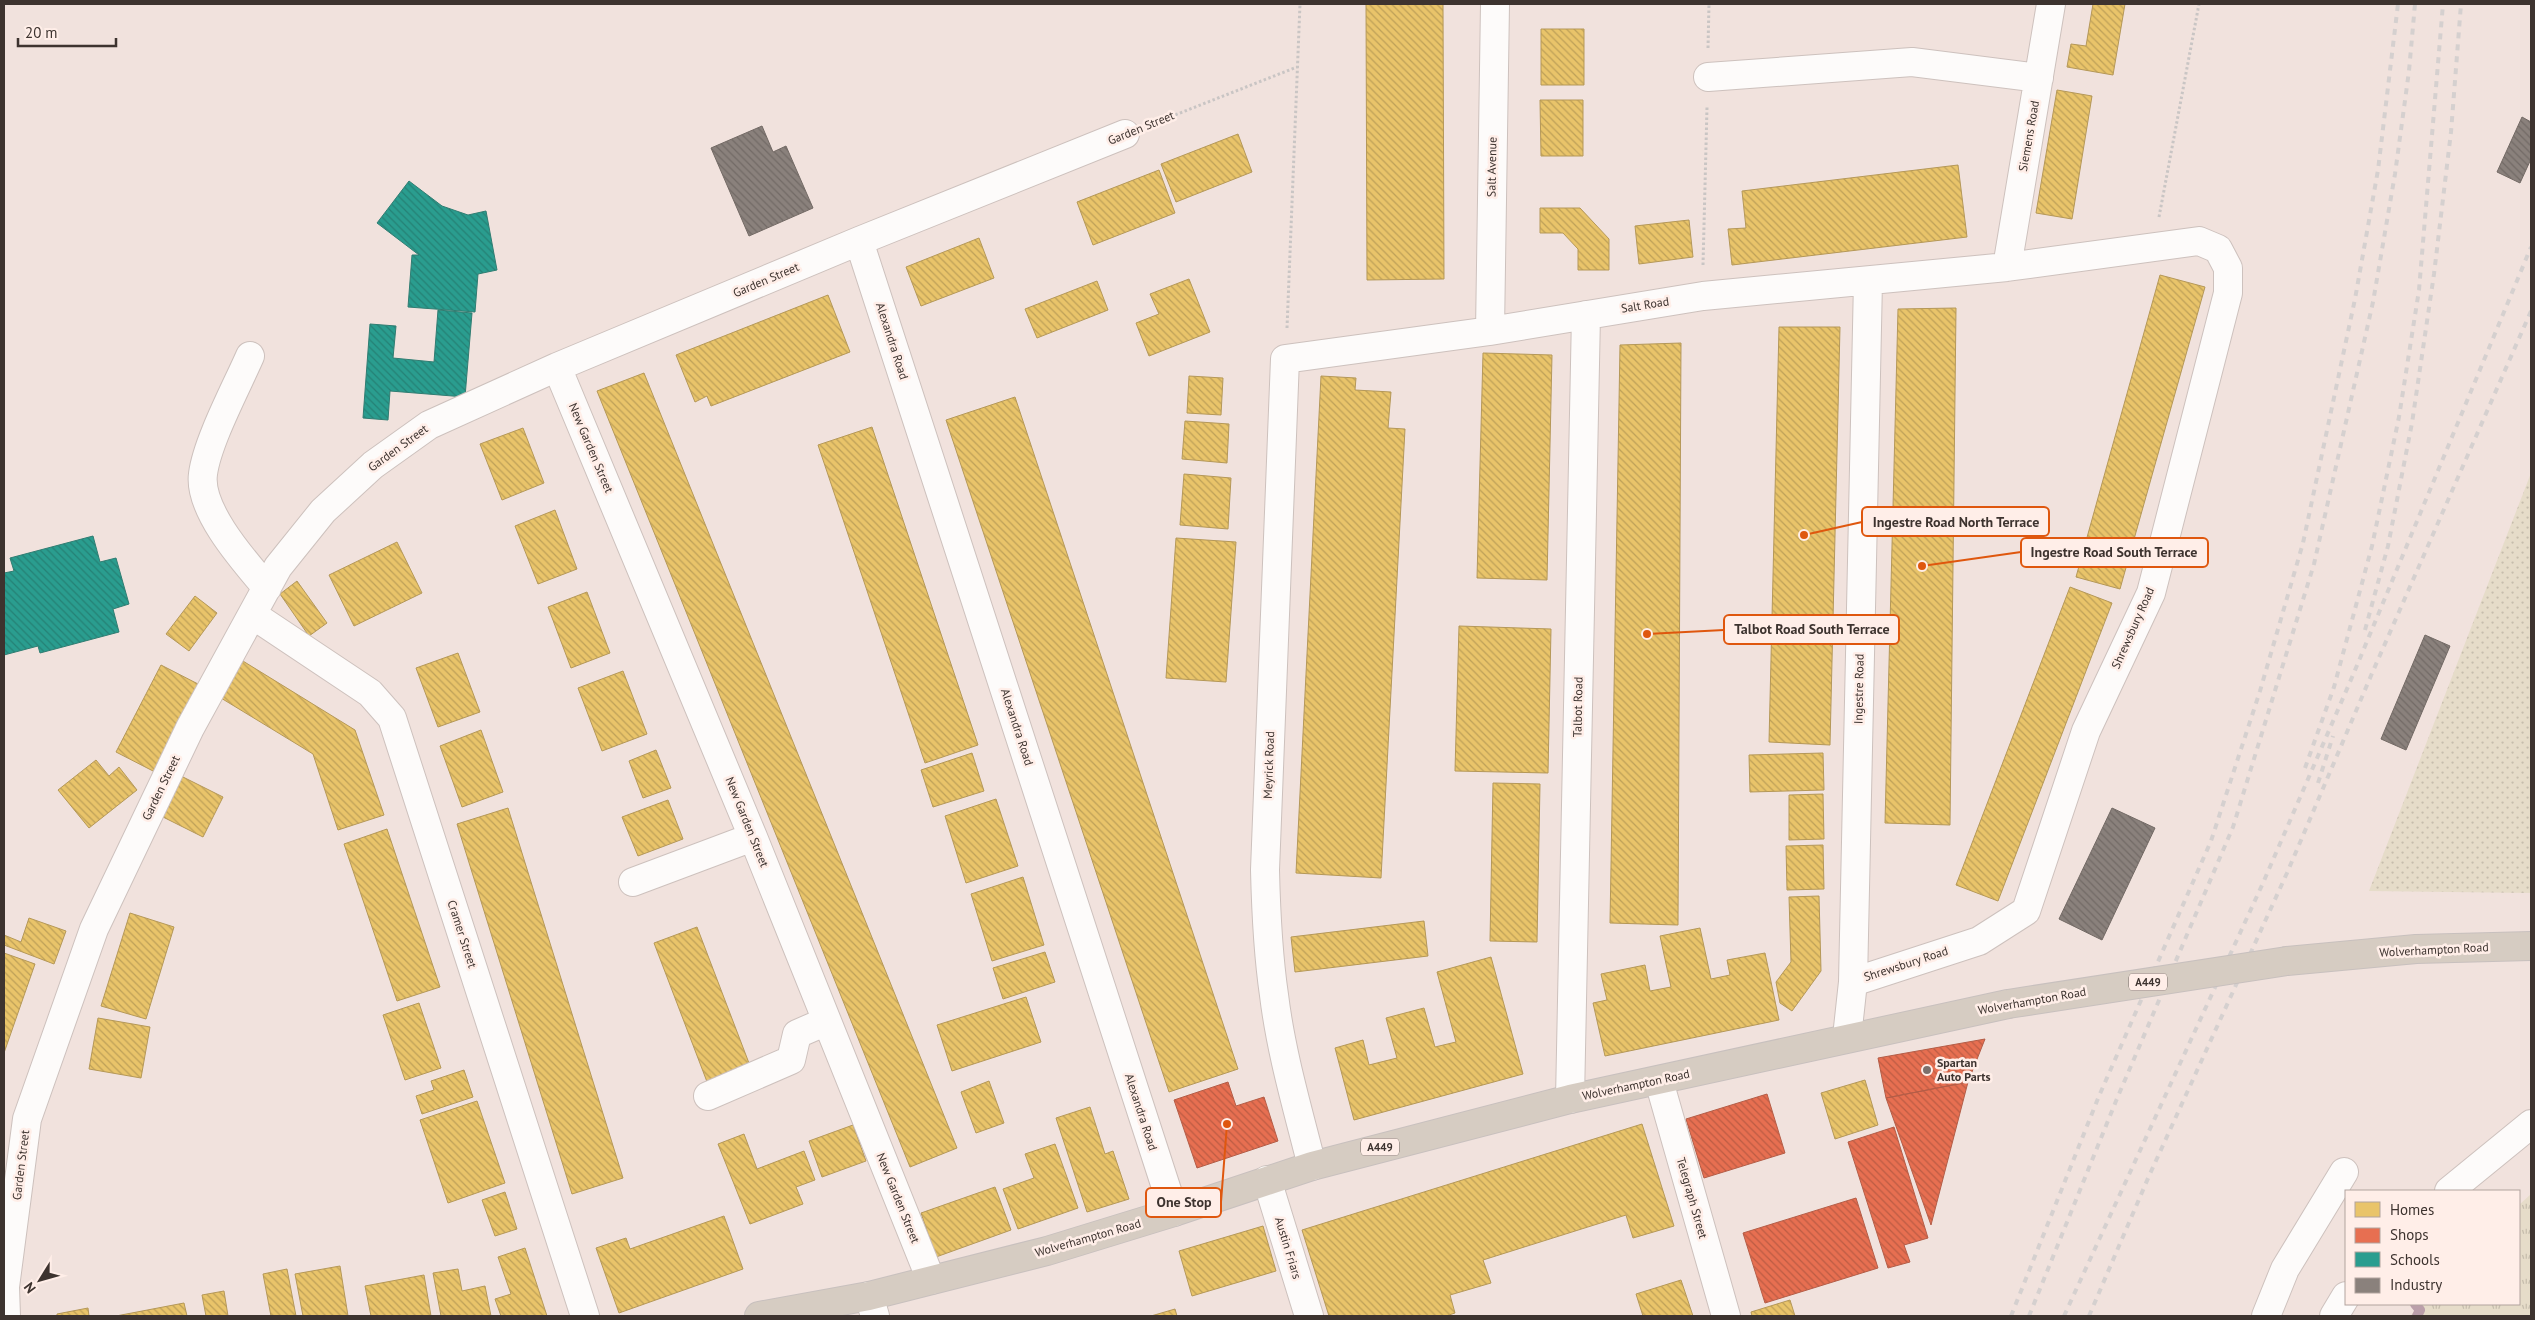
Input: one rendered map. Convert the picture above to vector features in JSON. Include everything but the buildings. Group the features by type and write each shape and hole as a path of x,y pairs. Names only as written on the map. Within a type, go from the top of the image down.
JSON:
{"highway":[{"name":"Wolverhampton Road","path":"759,1316 872,1306 931,1280 1047,1251 1174,1212 1312,1166 1570,1099 1847,1037 2008,1004 2288,961 2416,950 2531,946"}],"street":[{"name":"Salt Avenue","path":"1490,331 1495,4"},
{"name":"Siemens Road","path":"2007,267 2052,4"},
{"path":"1708,77 1912,62 2039,78"},
{"name":"Garden Street","path":"6,1316 5,1287 26,1119 94,929 190,728 278,567 322,511 373,465 429,425 557,367 859,241 1126,134"},
{"name":"Alexandra Road","path":"859,241 1174,1212"},
{"name":"Shrewsbury Road","path":"1853,982 1979,941 2026,912 2086,731 2151,593 2228,293 2228,268 2218,248 2199,241 2007,267"},
{"name":"Salt Road","path":"1285,359 1490,331 1703,296 2007,267"},
{"name":"Ingestre Road","path":"1847,1037 1853,982 1868,281"},
{"name":"Talbot Road","path":"1570,1099 1586,315"},
{"path":"250,356 207,457 202,475 205,497 214,516 247,565 267,588"},
{"name":"Meyrick Road","path":"1285,359 1265,870 1267,929 1274,997 1286,1064 1312,1166"},
{"name":"New Garden Street","path":"557,367 753,837 931,1280"},
{"name":"Cramer Street","path":"253,615 370,693 392,718 585,1316"},
{"path":"633,882 753,837"},
{"path":"708,1096 791,1060 797,1034 827,1021"},
{"name":"Telegraph Street","path":"1659,1080 1726,1316"},
{"path":"2451,1190 2531,1124"},
{"path":"2266,1316 2285,1269 2344,1172"},
{"name":"Austin Friars","path":"1267,1180 1309,1316"},
{"path":"2334,1316 2345,1298"}],"path":[{"path":"1285,359 1300,4"},
{"path":"1703,296 1709,4"},
{"path":"2153,248 2199,4"},
{"name":"Garden Street","path":"1126,134 1296,67"}],"green space":[{"path":"2531,473 2531,893 2369,891"},
{"path":"2531,1194 2531,1316 2410,1316 2420,1305 2520,1305 2520,1204"}],"waterway":[{"path":"2416,1305 2420,1310 2417,1316"}],"railway":[{"path":"2011,1316 2099,1096 2211,841 2260,691 2303,543 2355,299 2378,170 2398,4"},
{"path":"2029,1316 2116,1101 2233,827 2314,564 2373,302 2395,174 2409,71 2415,4"},
{"path":"2305,768 2334,687 2372,546 2399,417 2419,290 2443,4"},
{"path":"2365,630 2388,546 2412,423 2434,274 2451,132 2461,4"},
{"path":"2064,1316 2263,883 2353,675 2531,247"},
{"path":"2089,1316 2149,1176 2287,873 2373,671 2531,311"},
{"path":"2318,783 2333,736"}],"place":[{"name":"Ingestre Road North Terrace","path":"1804,535"},
{"name":"Ingestre Road South Terrace","path":"1922,566"},
{"name":"Talbot Road South Terrace","path":"1647,634"},
{"name":"Spartan Auto Parts","path":"1927,1070"},
{"name":"One Stop","path":"1227,1124"}]}
